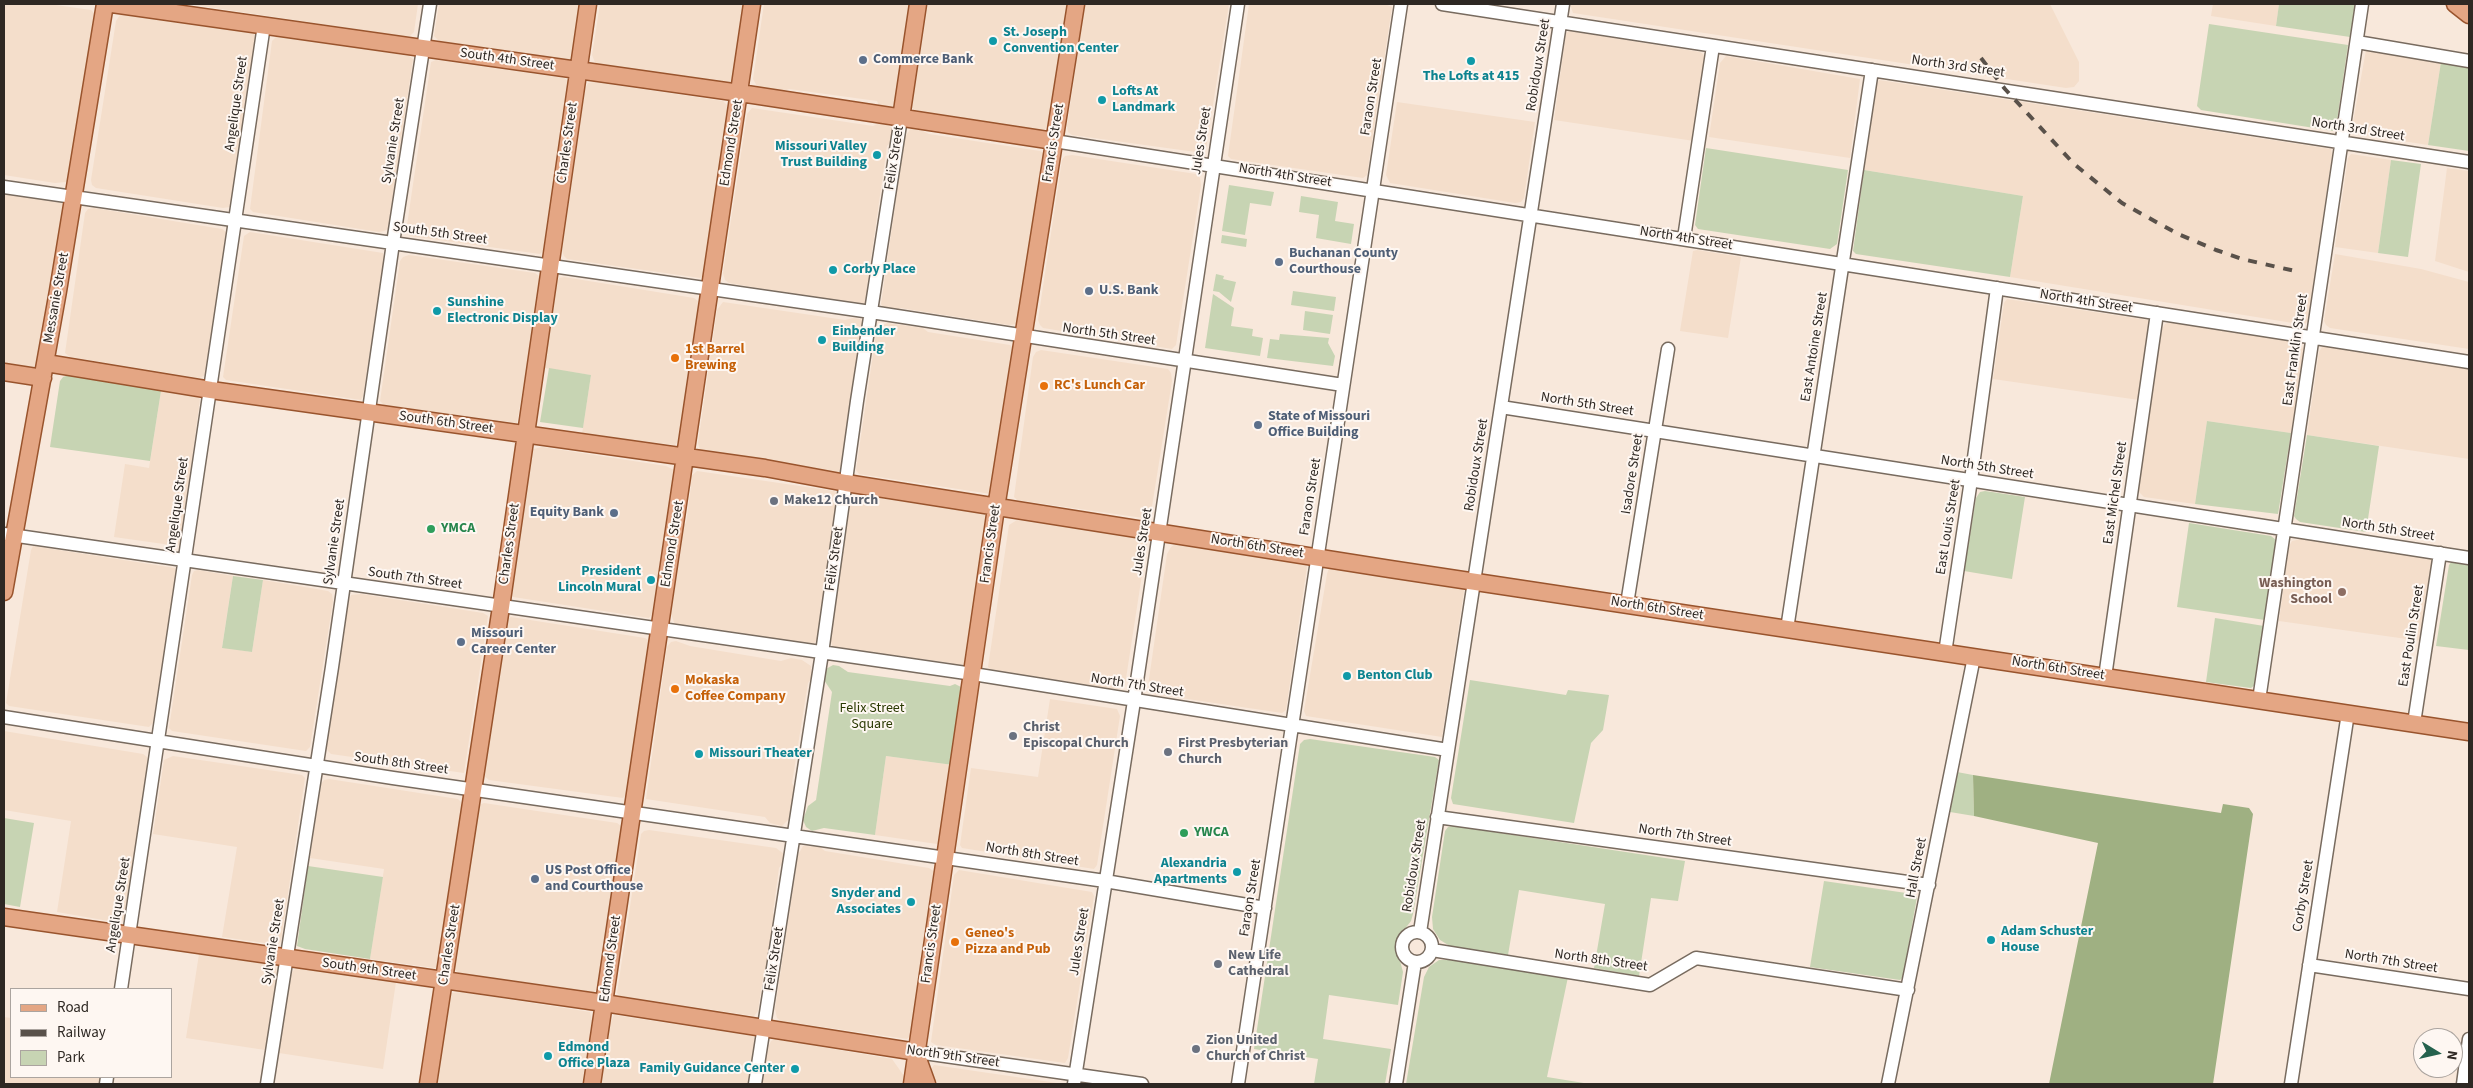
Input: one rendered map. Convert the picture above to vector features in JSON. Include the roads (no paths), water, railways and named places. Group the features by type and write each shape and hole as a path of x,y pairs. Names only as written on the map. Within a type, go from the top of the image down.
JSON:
{"main road":[{"name":"Messanie Street","path":"4,592 9,534 44,370 105,4"},
{"name":"South 4th Street","path":"112,4 740,93 902,118"},
{"name":"Charles Street","path":"428,1084 527,434 588,4"},
{"name":"Edmond Street","path":"592,1084 752,4"},
{"name":"Felix Street","path":"902,118 918,4"},
{"name":"Francis Street","path":"912,1084 996,508 1025,338 1076,4"},
{"path":"2455,4 2469,15"},
{"name":"North 4th Street","path":"902,118 1054,141"},
{"name":"South 6th Street","path":"4,372 44,370 211,390 686,456 846,483"},
{"name":"North 6th Street","path":"846,483 996,508 2469,732"},
{"name":"South 9th Street","path":"4,917 764,1027"},
{"name":"North 9th Street","path":"764,1027 917,1052"},
{"path":"917,1052 927,1084"}],"street":[{"name":"Sylvanie Street","path":"267,1084 317,766 393,243 430,4"},
{"name":"Jules Street","path":"1074,1079 1134,701 1238,4"},
{"name":"Faraon Street","path":"1238,1084 1400,4"},
{"name":"North 3rd Street","path":"1442,4 2469,162"},
{"name":"Robidoux Street","path":"1420,932 1564,4"},
{"name":"East Franklin Street","path":"2258,700 2362,4"},
{"name":"Angelique Street","path":"121,988 264,25"},
{"path":"2357,42 2469,61"},
{"path":"1684,238 1713,46"},
{"name":"East Antoine Street","path":"1787,629 1872,70"},
{"name":"Felix Street","path":"755,1084 902,118"},
{"name":"North 4th Street","path":"1054,141 1213,164 2469,362"},
{"name":"South 5th Street","path":"4,187 235,222 551,265 871,312"},
{"name":"East Louis Street","path":"1944,652 1971,480 1997,288"},
{"name":"North 5th Street","path":"871,312 1025,338 1344,385"},
{"name":"East Michel Street","path":"2105,676 2157,313"},
{"name":"Isadore Street","path":"1627,604 1668,349"},
{"name":"North 5th Street","path":"1501,407 2469,558"},
{"name":"South 7th Street","path":"9,534 822,653"},
{"name":"East Poulin Street","path":"2414,723 2440,553"},
{"name":"North 7th Street","path":"822,653 973,674 1448,750"},
{"name":"Hall Street","path":"1888,1084 1974,657"},
{"name":"Corby Street","path":"2291,1084 2348,714"},
{"name":"South 8th Street","path":"4,717 474,790 794,835"},
{"name":"North 7th Street","path":"1437,817 1929,885"},
{"name":"North 8th Street","path":"794,835 1105,881 1265,908"},
{"path":"1420,932 1430,938 1432,950 1428,958 1415,962 1406,958 1402,947 1408,934 1420,932"},
{"name":"North 8th Street","path":"1432,950 1650,985 1696,958 1908,990"},
{"path":"1396,1084 1415,962"},
{"name":"North 7th Street","path":"2308,965 2469,989"},
{"path":"2463,1084 2469,1039"},
{"name":"North 9th Street","path":"917,1052 1074,1079 1142,1084"}],"railway":[{"path":"1981,58 2005,89 2074,164 2122,203 2178,234 2216,250 2242,259 2295,271"}],"place":[{"name":"St. Joseph Convention Center","path":"993,41"},
{"name":"Commerce Bank","path":"863,60"},
{"name":"The Lofts at 415","path":"1471,61"},
{"name":"Lofts At Landmark","path":"1102,100"},
{"name":"Missouri Valley Trust Building","path":"877,155"},
{"name":"Buchanan County Courthouse","path":"1279,262"},
{"name":"Corby Place","path":"833,270"},
{"name":"U.S. Bank","path":"1089,291"},
{"name":"Sunshine Electronic Display","path":"437,311"},
{"name":"Einbender Building","path":"822,340"},
{"name":"1st Barrel Brewing","path":"675,358"},
{"name":"RC's Lunch Car","path":"1044,386"},
{"name":"State of Missouri Office Building","path":"1258,425"},
{"name":"Make12 Church","path":"774,501"},
{"name":"Equity Bank","path":"614,513"},
{"name":"YMCA","path":"431,529"},
{"name":"President Lincoln Mural","path":"651,580"},
{"name":"Washington School","path":"2342,592"},
{"name":"Missouri Career Center","path":"461,642"},
{"name":"Benton Club","path":"1347,676"},
{"name":"Mokaska Coffee Company","path":"675,689"},
{"name":"Christ Episcopal Church","path":"1013,736"},
{"name":"First Presbyterian Church","path":"1168,752"},
{"name":"Missouri Theater","path":"699,754"},
{"name":"YWCA","path":"1184,833"},
{"name":"Alexandria Apartments","path":"1237,872"},
{"name":"US Post Office and Courthouse","path":"535,879"},
{"name":"Snyder and Associates","path":"911,902"},
{"name":"Adam Schuster House","path":"1991,940"},
{"name":"Geneo's Pizza and Pub","path":"955,942"},
{"name":"New Life Cathedral","path":"1218,964"},
{"name":"Zion United Church of Christ","path":"1196,1049"},
{"name":"Edmond Office Plaza","path":"548,1056"},
{"name":"Family Guidance Center","path":"795,1069"}],"park label":[{"name":"Felix Street Square","path":"872,718"}]}
